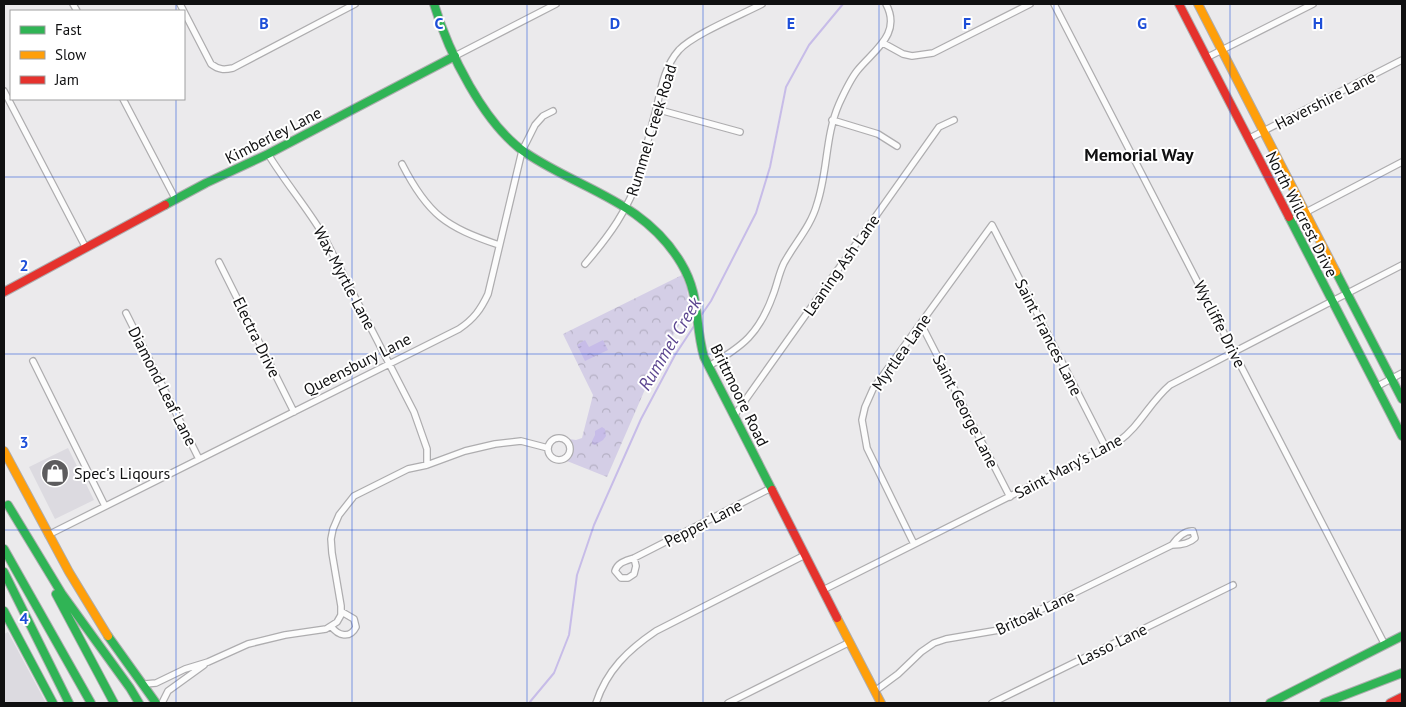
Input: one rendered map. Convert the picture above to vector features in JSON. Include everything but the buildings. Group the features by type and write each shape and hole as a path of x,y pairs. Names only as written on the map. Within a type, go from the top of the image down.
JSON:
{"main road":[{"name":"Brittmoore Road","path":"434,4 438,20 455,56 494,124 522,151 628,206 654,227 683,266 695,294 700,343 709,366 881,703"},
{"name":"North Wilcrest Drive","path":"1178,4 1402,436"},
{"name":"North Wilcrest Drive","path":"1198,4 1402,399"},
{"name":"Kimberley Lane","path":"4,292 176,200 455,56"},
{"path":"4,451 93,615 145,684 156,703"},
{"path":"4,497 114,703"},
{"path":"8,505 62,594 139,703"},
{"path":"4,549 92,703"},
{"path":"4,572 69,703"},
{"path":"4,611 53,703"},
{"path":"4,630 12,626"},
{"path":"1270,703 1402,636"},
{"path":"1324,703 1402,673"},
{"path":"1343,703 1402,673"},
{"path":"1390,703 1402,697"}],"street":[{"path":"185,14 212,64 217,69 224,70 233,68 355,4"},
{"name":"Kimberley Lane","path":"455,56 556,4"},
{"path":"745,4 749,10"},
{"name":"Rummel Creek Road","path":"585,264 603,244 628,206 639,174 663,81 671,60 680,48 695,38 762,4"},
{"path":"709,366 735,351 760,325 768,310 784,264 812,217 818,203 832,120 839,103 857,71 883,43 891,24 886,4"},
{"path":"883,43 902,54 912,56 933,53 1030,4"},
{"name":"Wycliffe Drive","path":"1054,4 1234,351 1353,586 1385,644"},
{"path":"1206,58 1313,4"},
{"name":"Havershire Lane","path":"1248,139 1402,60"},
{"path":"4,91 86,248"},
{"path":"124,100 176,200"},
{"path":"656,109 740,132"},
{"name":"Queensbury Lane","path":"48,535 459,329 476,316 488,294 522,151 535,125 543,116 553,111"},
{"path":"832,120 878,134 897,146"},
{"name":"Leaning Ash Lane","path":"734,416 939,127 954,120"},
{"name":"Wax Myrtle Lane","path":"268,154 322,232 390,364 422,432 428,449 427,465"},
{"path":"1291,220 1402,162"},
{"path":"402,164 411,182 435,213 468,234 499,245"},
{"name":"Myrtlea Lane","path":"914,544 867,448 862,420 873,389 992,226"},
{"name":"Saint Frances Lane","path":"992,226 1106,448"},
{"name":"Electra Drive","path":"220,262 294,412"},
{"name":"Saint Mary's Lane","path":"823,590 1118,442 1130,433 1154,400 1170,385 1402,265"},
{"name":"Diamond Leaf Lane","path":"126,313 199,459"},
{"name":"Saint George Lane","path":"921,324 1010,497"},
{"path":"32,361 105,506"},
{"path":"1376,386 1402,373"},
{"path":"145,684 156,683 186,669 262,640 326,629 340,619 342,612 331,539 339,515 354,496 408,469 427,465 465,451 495,444 521,441 548,448"},
{"name":"Pepper Lane","path":"634,558 771,488"},
{"name":"Britoak Lane","path":"875,691 898,674 921,652 934,644 946,639 999,630 1172,545"},
{"path":"596,703 607,679 636,644 656,631 805,555"},
{"name":"Lasso Lane","path":"992,703 1232,585"},
{"path":"331,626 336,633 342,635 354,632 356,627 354,619 342,612"},
{"path":"728,703 850,642"},
{"path":"162,703 168,691 208,662"}],"shaded area":[{"path":"68,448 94,500 55,519 29,467"},
{"path":"8,632 46,703 4,703 4,634"}],"green space":[{"path":"682,275 687,288 689,309 656,364 607,477 567,461 573,451 569,439 576,440 582,438 593,395 563,334"}],"water":[{"path":"585,340 589,347 603,340 608,350 585,361 577,345"},
{"path":"602,427 605,429 606,436 595,445 592,444 595,431"}],"waterway":[{"name":"Rummel Creek","path":"700,317 711,301 756,213 770,167 786,87 809,45 843,4"},
{"name":"Rummel Creek","path":"529,703 554,673 569,635 577,575 594,525 641,419 675,355 696,323"}],"traffic: fast":[{"path":"434,4 458,64 482,106 496,125 526,153 610,199 649,225 666,242 681,263 692,287 704,357 772,490"},
{"path":"165,205 206,183 268,154 455,56"},
{"path":"1289,217 1402,436"},
{"path":"1336,272 1402,399"},
{"path":"8,505 62,594 139,703"},
{"path":"4,549 91,703"},
{"path":"4,572 69,703"},
{"path":"56,594 114,703"},
{"path":"4,611 53,703"},
{"path":"108,636 156,703"},
{"path":"1270,703 1402,636"},
{"path":"1324,703 1402,673"}],"traffic: slow":[{"path":"1198,4 1336,272"},
{"path":"4,451 69,572 108,636"},
{"path":"837,618 881,703"}],"traffic: jam":[{"path":"1179,4 1289,217"},
{"path":"4,292 165,205"},
{"path":"772,490 837,618"},
{"path":"1390,703 1402,697"}],"place":[{"name":"Spec's Liqours","path":"55,473"}],"district":[{"name":"Memorial Way","path":"1139,155"}]}
